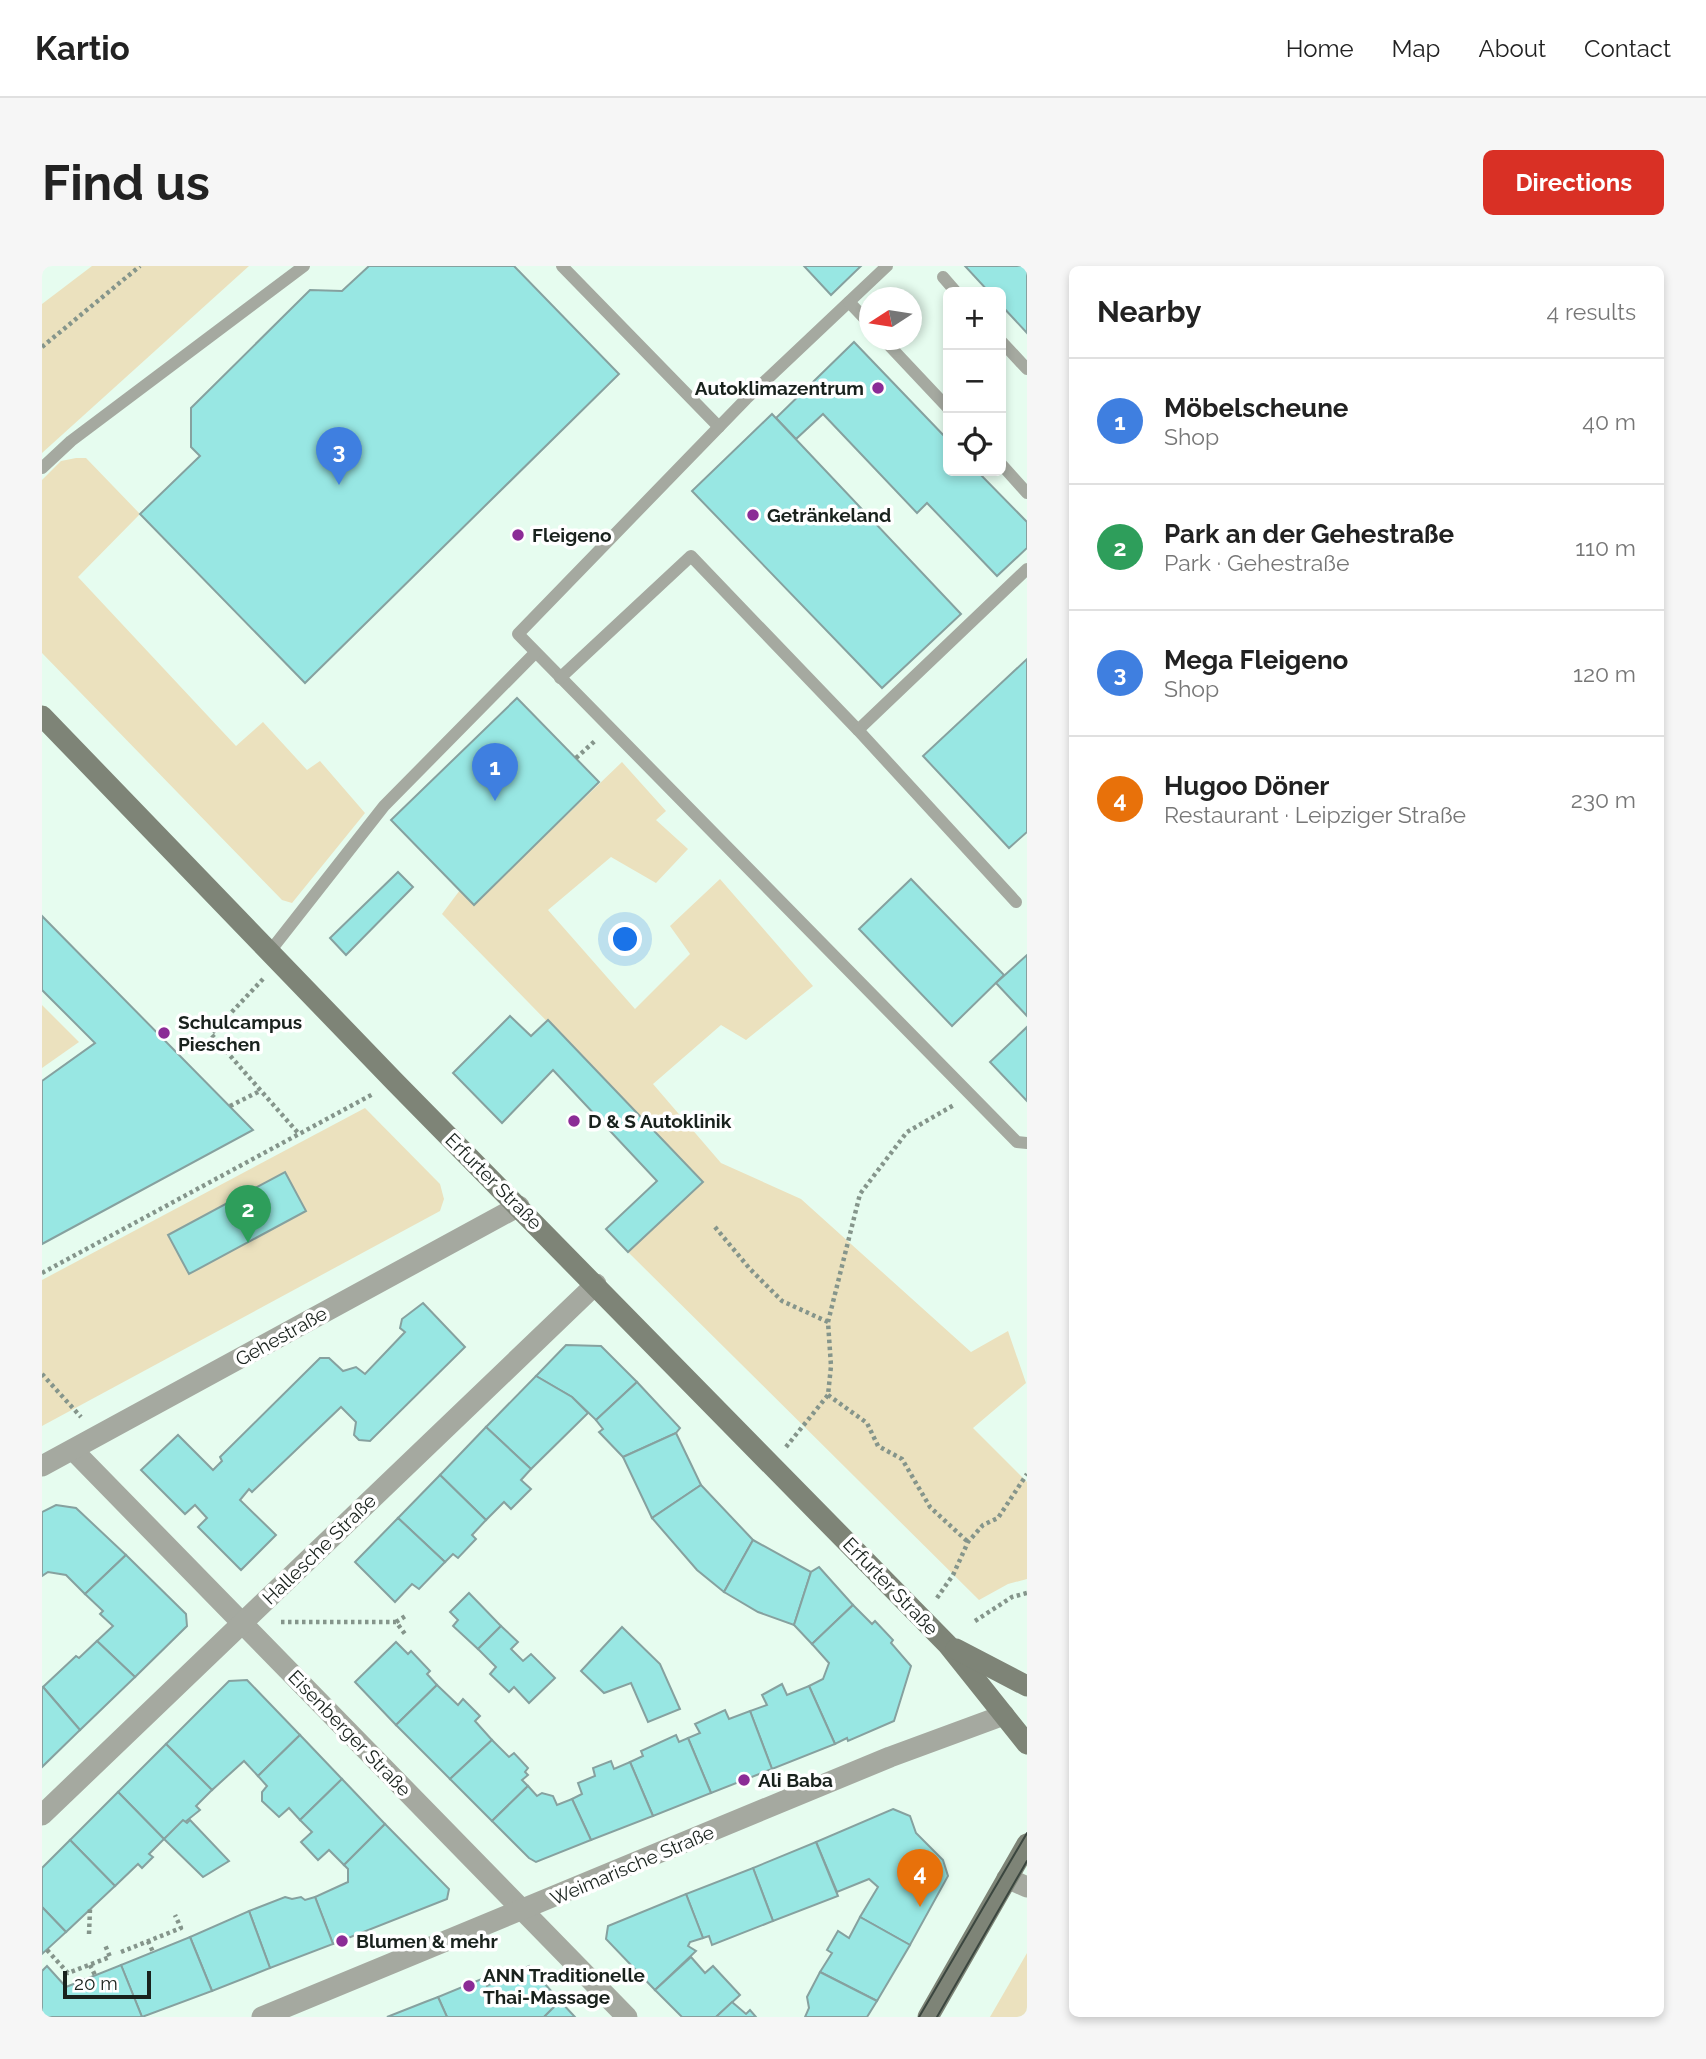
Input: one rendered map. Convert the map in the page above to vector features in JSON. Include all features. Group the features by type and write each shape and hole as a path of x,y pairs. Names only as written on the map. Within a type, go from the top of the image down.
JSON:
{"street":[{"name":"Erfurter Straße","path":"42,716 395,1082 948,1645 1027,1744"},
{"name":"Gehestraße","path":"42,1466 519,1206"},
{"name":"Hallesche Straße","path":"42,1815 596,1284"},
{"name":"Eisenberger Straße","path":"73,1450 627,2017"},
{"name":"Erfurter Straße","path":"948,1645 1027,1686"},
{"name":"Weimarische Straße","path":"262,2017 298,2010 522,1909 890,1757 1004,1715"},
{"path":"928,2017 1027,1844"},
{"path":"1007,1878 1027,1887"}],"lane":[{"path":"42,468 71,441 304,266"},
{"path":"562,266 719,427"},
{"path":"887,266 719,427 518,634 970,1095 1017,1142 1027,1143"},
{"path":"943,277 952,287"},
{"path":"849,302 859,312"},
{"path":"1006,346 1027,369"},
{"path":"893,350 943,403"},
{"path":"1006,470 1027,493"},
{"path":"560,678 691,555 858,730 1016,902"},
{"path":"858,730 1027,569"},
{"path":"276,956 384,806 535,653"}],"path":[{"path":"42,347 140,266"},
{"path":"576,758 609,729"},
{"path":"276,956 211,1034 299,1134"},
{"path":"42,1273 395,1082"},
{"path":"230,1106 260,1091"},
{"path":"772,1464 828,1395 831,1366 828,1322 860,1194 907,1132 970,1095"},
{"path":"715,1227 750,1269 782,1301 828,1322"},
{"path":"42,1374 98,1436"},
{"path":"828,1395 867,1423 878,1446 902,1459 930,1507 968,1542"},
{"path":"923,1619 953,1574 968,1542 983,1525 998,1518 1027,1474"},
{"path":"975,1621 1012,1597 1027,1593"},
{"path":"242,1623 396,1622 407,1615"},
{"path":"396,1622 405,1634"},
{"path":"89,1934 90,1909"},
{"path":"121,1952 181,1928 175,1915"},
{"path":"148,1941 153,1952"},
{"path":"47,1950 68,1973 110,1957 105,1945"},
{"path":"90,1965 95,1975"}],"shaded area":[{"path":"92,266 249,266 42,453 42,304"},
{"path":"86,458 140,514 78,577 236,746 263,722 307,770 320,761 365,813 292,903 282,900 42,653 42,480 61,461"},
{"path":"622,762 666,811 656,820 688,849 656,883 611,857 548,910 635,1009 690,954 670,926 720,879 813,986 746,1040 721,1025 653,1084 721,1163 801,1199 971,1352 1008,1331 1026,1383 973,1428 1027,1482 1027,1579 1008,1584 979,1600 628,1252 703,1181 442,914 460,890 474,904"},
{"path":"42,1005 79,1042 42,1068"},
{"path":"365,1108 440,1184 444,1199 440,1211 42,1426 42,1280"},
{"path":"1027,1953 1027,2017 990,2017"}],"building":[{"path":"369,266 514,266 619,374 305,683 140,514 200,456 191,447 191,408 310,290 342,291"},
{"path":"804,266 861,266 831,295"},
{"path":"965,266 1027,266 1027,333 1006,310 1006,287 984,287"},
{"path":"854,342 943,435 943,476 982,476 1027,522 1027,548 997,576 927,503 917,513 823,414 796,439 776,418"},
{"path":"772,414 961,614 882,688 692,491"},
{"path":"1027,659 1027,832 1009,848 923,756"},
{"path":"517,698 599,782 474,905 391,820"},
{"path":"398,872 413,887 346,955 330,938"},
{"path":"911,879 1004,975 952,1026 859,929"},
{"path":"42,916 253,1130 42,1244 42,1081 95,1043 42,990"},
{"path":"1027,955 1027,1016 996,983"},
{"path":"510,1016 531,1036 548,1020 703,1182 628,1252 606,1229 657,1181 553,1070 502,1123 453,1073"},
{"path":"1027,1027 1027,1101 990,1062"},
{"path":"285,1172 306,1211 189,1274 168,1235"},
{"path":"423,1303 465,1347 370,1441 359,1440 354,1435 356,1422 341,1407 252,1492 249,1489 240,1500 276,1535 241,1570 198,1527 207,1518 195,1505 185,1514 141,1470 178,1435 213,1470 222,1461 220,1457 320,1358 329,1358 343,1371 356,1367 365,1374 405,1332 400,1328 402,1319"},
{"path":"566,1345 601,1346 637,1382 596,1420 572,1397 536,1376"},
{"path":"536,1376 572,1397 588,1413 531,1469 486,1427"},
{"path":"637,1382 680,1428 676,1433 623,1457 599,1432 603,1429 596,1420"},
{"path":"486,1427 531,1469 521,1480 531,1489 511,1509 504,1502 486,1520 440,1475"},
{"path":"676,1433 701,1485 652,1518 623,1457"},
{"path":"440,1475 486,1520 472,1535 476,1539 458,1558 453,1554 445,1562 398,1518"},
{"path":"701,1485 753,1540 724,1592 697,1570 652,1518"},
{"path":"56,1505 76,1508 126,1555 85,1594 66,1575 48,1572 42,1576 42,1512"},
{"path":"398,1518 445,1562 419,1589 412,1584 395,1602 355,1562"},
{"path":"753,1540 811,1572 794,1625 758,1612 724,1592"},
{"path":"126,1555 186,1614 187,1626 135,1677 97,1641 113,1626 100,1614 103,1611 85,1594"},
{"path":"819,1567 853,1605 812,1644 794,1625 811,1572"},
{"path":"469,1593 501,1626 478,1649 453,1626 458,1620 450,1612"},
{"path":"853,1605 872,1624 875,1621 893,1640 891,1643 911,1666 894,1721 835,1744 809,1686 823,1679 829,1663 812,1644"},
{"path":"501,1626 518,1642 511,1649 523,1661 531,1654 555,1678 529,1703 514,1687 509,1692 490,1674 496,1667 478,1649"},
{"path":"622,1627 660,1664 680,1709 648,1722 631,1683 604,1693 581,1671"},
{"path":"97,1641 135,1677 80,1730 43,1687 76,1656 79,1658"},
{"path":"396,1642 408,1654 411,1651 430,1671 427,1674 437,1685 396,1725 355,1682"},
{"path":"247,1680 300,1735 258,1776 244,1761 212,1790 166,1744 229,1681"},
{"path":"782,1684 787,1695 809,1686 835,1744 772,1769 750,1711 767,1705 762,1695"},
{"path":"437,1685 458,1705 463,1699 480,1716 475,1721 492,1740 450,1779 396,1725"},
{"path":"42,1688 80,1730 42,1767"},
{"path":"725,1710 729,1719 750,1711 772,1769 711,1793 688,1738 700,1733 695,1724"},
{"path":"300,1735 342,1779 300,1820 289,1808 279,1817 262,1801 262,1792 267,1786 258,1776"},
{"path":"676,1735 679,1742 688,1738 711,1793 653,1816 630,1762 643,1756 641,1751"},
{"path":"492,1740 509,1757 514,1753 528,1768 525,1772 528,1775 522,1780 528,1786 492,1821 450,1779"},
{"path":"166,1744 212,1790 196,1806 200,1810 164,1839 118,1792"},
{"path":"611,1761 614,1769 630,1762 653,1816 591,1840 572,1799 582,1794 578,1783 595,1776 593,1768"},
{"path":"342,1779 385,1824 344,1865 329,1850 318,1860 301,1842 312,1832 300,1820"},
{"path":"528,1786 537,1796 542,1793 553,1796 557,1805 572,1799 591,1840 536,1862 529,1858 492,1821"},
{"path":"118,1792 164,1839 149,1854 153,1857 142,1868 138,1864 115,1886 70,1840"},
{"path":"893,1809 910,1816 916,1833 943,1860 948,1876 910,1945 860,1917 878,1887 869,1879 837,1892 816,1842"},
{"path":"183,1820 187,1823 190,1820 229,1861 203,1877 164,1839"},
{"path":"385,1824 449,1889 447,1899 333,1944 315,1897 348,1882 348,1869 344,1865"},
{"path":"70,1840 115,1886 66,1932 42,1907 42,1868"},
{"path":"816,1842 838,1896 773,1921 753,1868"},
{"path":"753,1868 773,1921 712,1945 709,1936 703,1938 686,1894"},
{"path":"686,1894 703,1938 690,1942 688,1946 696,1951 655,1990 606,1939 608,1926"},
{"path":"285,1897 301,1897 305,1900 315,1897 333,1944 270,1968 249,1911"},
{"path":"42,1907 66,1932 42,1954"},
{"path":"249,1911 270,1968 212,1991 190,1937"},
{"path":"860,1917 910,1945 877,2001 820,1972 832,1953 827,1950 838,1931 849,1938"},
{"path":"190,1937 212,1991 142,2017 121,1965"},
{"path":"691,1957 705,1973 713,1966 740,1995 716,2017 682,2017 655,1990"},
{"path":"121,1965 142,2017 42,2017 42,1971 47,1966 66,1987"},
{"path":"529,1966 560,2001 544,2017 447,2017 438,1997 484,1978 487,1986"},
{"path":"820,1972 877,2001 867,2017 805,2017 809,2008 807,1997"},
{"path":"438,1997 447,2017 387,2017 425,2002"},
{"path":"560,2001 575,2017 544,2017"},
{"path":"732,2002 746,2014 750,2010 756,2017 716,2017"}],"tram line":[{"path":"919,2017 1027,1833"},
{"path":"937,2017 1027,1861"}],"place":[{"name":"Autoklimazentrum","path":"878,388"},
{"name":"Mega Fleigeno","path":"339,485"},
{"name":"Getränkeland","path":"753,515"},
{"name":"Fleigeno","path":"518,535"},
{"name":"Möbelscheune","path":"495,801"},
{"name":"Schulcampus Pieschen","path":"164,1033"},
{"name":"D & S Autoklinik","path":"574,1121"},
{"name":"Park an der Gehestraße","path":"248,1243"},
{"name":"Ali Baba","path":"744,1780"},
{"name":"Hugoo Döner","path":"920,1907"},
{"name":"Blumen & mehr","path":"342,1941"},
{"name":"ANN Traditionelle Thai-Massage","path":"469,1986"}]}
